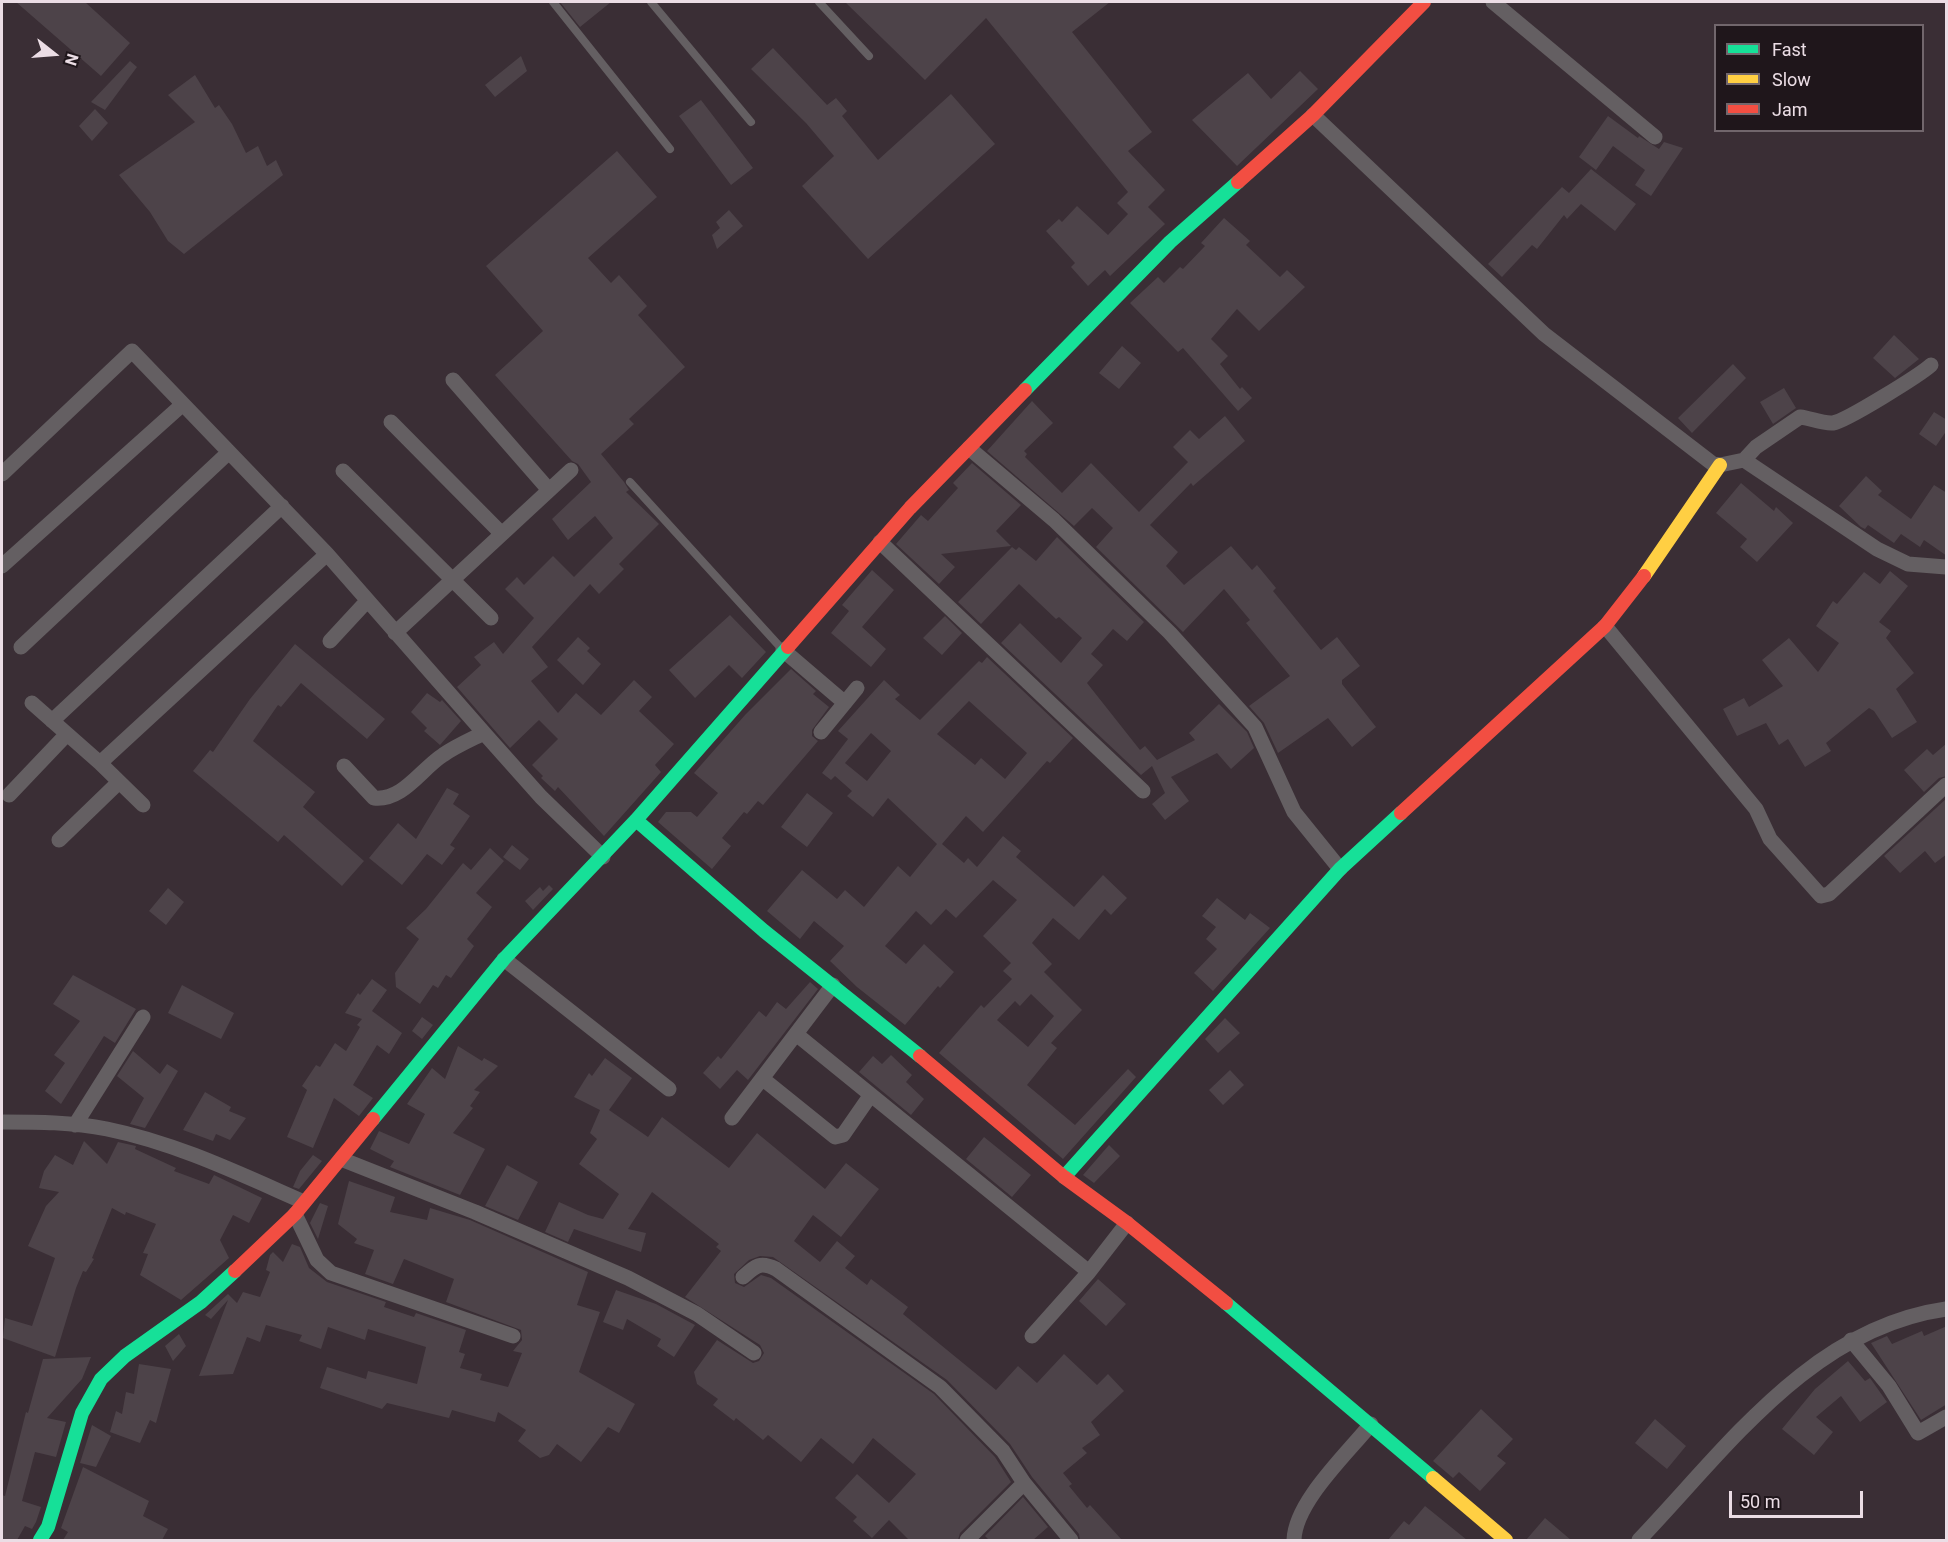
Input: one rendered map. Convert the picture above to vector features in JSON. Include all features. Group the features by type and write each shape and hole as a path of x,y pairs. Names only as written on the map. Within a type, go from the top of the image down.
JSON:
{"street":[{"path":"40,1540 48,1527 82,1413 100,1378 125,1356 201,1302 300,1208 504,958 603,857 880,542 1170,242 1313,115 1424,2"},
{"path":"1493,2 1655,137"},
{"path":"1313,115 1544,334 1713,464 1720,465 1744,460 1756,447 1800,417 1832,423 1842,419 1901,383 1917,378 1930,365"},
{"path":"2,474 132,351 327,554 394,633 541,797 603,857"},
{"path":"453,380 549,489"},
{"path":"2,566 183,404"},
{"path":"392,422 501,533"},
{"path":"969,448 1079,544 1170,633 1247,718 1264,745 1294,812 1340,869"},
{"path":"21,647 228,453"},
{"path":"1744,460 1877,549 1908,564 1947,567"},
{"path":"1064,1177 1340,869 1605,626 1637,587 1720,465"},
{"path":"394,633 571,470"},
{"path":"343,471 491,618"},
{"path":"52,721 282,506"},
{"path":"880,542 1143,791"},
{"path":"100,763 327,554"},
{"path":"330,641 367,601"},
{"path":"1605,626 1756,809 1770,839 1821,896 1829,894 1946,785"},
{"path":"783,650 845,703"},
{"path":"821,732 857,688"},
{"path":"32,702 143,805"},
{"path":"344,766 374,798 386,798 402,790 441,756 484,733"},
{"path":"9,795 67,734"},
{"path":"59,840 119,782"},
{"path":"636,820 764,932 833,985 1028,1144 1064,1177 1127,1223 1371,1424 1506,1540"},
{"path":"504,958 669,1089"},
{"path":"732,1118 833,985"},
{"path":"75,1125 143,1017"},
{"path":"796,1034 1089,1272"},
{"path":"763,1079 835,1137 843,1135 870,1096"},
{"path":"2,1122 75,1125 106,1129 163,1144 300,1208 317,1260 331,1274 363,1287 513,1336"},
{"path":"341,1160 476,1212 628,1278 697,1314 754,1353"},
{"path":"1032,1336 1089,1272 1127,1223"},
{"path":"743,1277 756,1265 766,1264 776,1269 940,1387 1003,1451 1024,1483 1071,1540"},
{"path":"1639,1540 1723,1447 1796,1378 1851,1340 1891,1321 1947,1309"},
{"path":"1851,1340 1889,1386 1918,1433 1947,1417"},
{"path":"1294,1540 1294,1529 1305,1506 1371,1424"},
{"path":"967,1540 1024,1483"}],"lane":[{"path":"553,2 670,149"},
{"path":"651,2 751,122"},
{"path":"819,2 869,56"},
{"path":"630,482 783,650"}],"building":[{"path":"16,2 85,2 130,43 101,76"},
{"path":"560,2 611,2 580,27"},
{"path":"845,2 1110,2 1072,32 1152,132 1128,151 1165,190 1148,207 1165,224 1110,276 1105,270 1088,286 1071,267 1075,263 1046,231 1059,219 1062,222 1077,206 1108,235 1128,214 1117,203 1128,192 986,18 925,80"},
{"path":"773,48 827,105 836,98 847,111 842,116 878,160 951,94 995,144 868,259 802,186 834,156 806,123 751,69"},
{"path":"521,56 527,71 495,97 485,85"},
{"path":"130,61 137,67 105,110 91,102"},
{"path":"1300,71 1318,89 1237,166 1192,120 1248,73 1271,99"},
{"path":"195,75 215,108 219,105 232,124 246,153 258,146 267,166 276,160 283,175 184,254 168,241 150,212 119,175 195,122 168,95"},
{"path":"701,100 753,168 731,185 679,116"},
{"path":"95,109 108,123 92,141 79,126"},
{"path":"1608,116 1638,138 1639,136 1659,149 1664,142 1683,148 1651,196 1635,185 1645,170 1613,146 1596,170 1579,157"},
{"path":"617,151 657,197 588,258 611,283 619,275 647,306 638,315 685,367 629,419 634,424 601,454 624,482 629,490 626,492 659,524 619,564 624,569 599,594 590,584 532,647 548,667 531,681 558,713 576,693 601,715 634,680 652,697 639,711 674,744 655,765 661,772 604,836 558,787 555,791 541,778 543,776 532,765 558,739 539,720 510,748 457,687 481,665 474,657 494,642 503,654 534,618 505,589 517,577 524,585 553,556 574,577 613,538 595,516 568,540 552,519 591,482 578,464 572,461 495,375 543,331 486,266"},
{"path":"1591,169 1636,204 1615,231 1581,204 1567,219 1564,215 1537,249 1532,245 1502,277 1488,264 1562,187 1569,193"},
{"path":"729,210 743,226 717,249 712,235 720,228 716,222"},
{"path":"1224,218 1250,241 1246,245 1280,277 1287,270 1305,287 1259,331 1237,309 1211,339 1228,356 1220,364 1240,389 1242,387 1252,398 1238,411 1183,348 1178,352 1130,303 1158,277 1164,283 1180,267 1183,269 1205,246 1201,243"},
{"path":"1894,335 1919,359 1895,378 1873,358"},
{"path":"1122,346 1141,363 1119,389 1099,373"},
{"path":"1733,364 1746,378 1692,433 1678,418"},
{"path":"1784,388 1796,408 1773,424 1760,402"},
{"path":"1032,401 1053,423 1024,451 1027,454 1025,457 1062,493 1091,463 1139,512 1188,462 1173,447 1190,430 1199,439 1225,416 1245,441 1193,486 1191,483 1150,525 1178,552 1166,566 1184,585 1231,546 1252,570 1257,565 1276,588 1273,591 1321,650 1337,637 1360,666 1342,680 1342,684 1376,727 1352,747 1328,718 1278,753 1264,723 1249,706 1290,676 1246,623 1250,620 1224,589 1183,632 1096,547 1113,528 1092,508 1074,526 987,451"},
{"path":"1934,412 1947,420 1947,430 1936,446 1919,434"},
{"path":"972,463 1021,505 996,531 1011,546 941,554 955,567 939,584 896,544 921,515 928,521 958,488 953,483"},
{"path":"1866,476 1882,491 1878,495 1911,519 1934,485 1947,493 1947,556 1924,540 1920,547 1901,534 1894,543 1868,525 1865,529 1861,527 1839,506"},
{"path":"1741,483 1774,511 1776,507 1793,523 1757,562 1740,547 1747,539 1716,513"},
{"path":"1057,537 1144,622 1127,641 1113,629 1091,654 1103,665 1087,683 1140,750 1145,746 1157,760 1195,740 1189,733 1219,704 1247,732 1254,748 1231,769 1217,753 1171,777 1189,801 1165,820 1152,804 1165,793 1152,766 1141,775 1001,643 1020,623 1061,663 1082,638 1059,617 1056,619 1019,584 981,624 958,602 1012,547 1016,550 1019,547 1036,561"},
{"path":"872,570 894,590 862,627 886,649 871,667 831,633 849,611 842,605"},
{"path":"1890,571 1908,586 1879,622 1891,631 1886,638 1914,673 1896,689 1917,722 1892,738 1874,711 1869,708 1826,743 1831,751 1805,767 1788,739 1779,745 1766,723 1737,736 1723,709 1744,698 1749,707 1783,686 1762,660 1789,638 1818,672 1839,643 1816,626 1833,601 1837,604 1864,572 1880,584"},
{"path":"730,615 766,652 742,678 729,665 695,698 669,670"},
{"path":"945,616 962,633 942,655 923,638"},
{"path":"578,637 590,648 587,651 601,664 583,685 557,660"},
{"path":"295,644 385,719 367,739 301,683 281,707 278,705 253,741 315,792 303,807 364,861 342,886 284,835 278,842 193,771 210,750 213,752 250,699"},
{"path":"987,657 1073,738 1050,763 1047,761 983,832 966,816 942,844 964,863 968,858 977,867 1003,836 1021,851 1016,857 1074,907 1103,875 1127,898 1111,915 1105,909 1079,940 1053,918 1032,943 1052,964 1044,972 1082,1010 1051,1043 1057,1048 1027,1085 1075,1125 1128,1069 1136,1077 1063,1159 939,1053 981,1005 984,1008 1012,979 1003,971 1011,963 983,936 1017,900 993,880 956,918 946,909 931,925 916,911 885,946 906,964 924,944 954,972 940,988 938,986 905,1025 857,987 830,961 844,946 814,921 800,939 767,911 802,870 837,899 845,890 864,907 898,866 910,877 937,844 888,798 873,817 847,796 852,791 835,776 831,780 822,773 848,739 838,731 884,680 900,695 895,699 920,720 979,661 982,663","holes":["969,701 1027,753 1005,779 981,758 975,765 937,734","871,733 891,751 867,781 845,763","1031,994 1054,1016 1028,1047 997,1020 1015,1001 1020,1006"]},
{"path":"791,669 816,691 813,694 829,707 812,730 812,736 818,741 763,805 758,801 747,814 744,812 722,838 731,846 712,869 658,822 666,812 691,812 697,817 718,793 694,773 745,715"},
{"path":"427,693 440,702 442,700 461,721 440,745 424,731 427,728 411,712"},
{"path":"1947,743 1947,776 1939,778 1924,792 1904,770 1927,749 1933,755"},
{"path":"447,788 459,794 453,804 470,816 450,845 455,848 442,865 427,854 402,885 369,858 398,823 416,839"},
{"path":"807,793 833,813 807,847 781,827"},
{"path":"1947,798 1947,854 1935,863 1925,851 1900,873 1884,856"},
{"path":"512,845 529,859 520,870 503,857"},
{"path":"490,848 504,861 476,893 492,907 467,939 474,946 451,978 446,975 438,988 433,985 420,1004 396,987 395,973 419,939 406,928 426,909 463,863 471,870"},
{"path":"549,885 553,889 533,910 525,901 540,887 543,891"},
{"path":"168,888 184,902 166,925 149,911"},
{"path":"1217,898 1245,920 1250,913 1270,928 1213,991 1194,973 1217,949 1206,939 1216,927 1202,916"},
{"path":"73,975 136,1009 115,1043 104,1036 61,1104 45,1091 65,1063 54,1055 80,1021 53,1004"},
{"path":"372,979 387,990 372,1011 402,1033 389,1054 377,1045 353,1085 373,1098 359,1116 334,1098 313,1148 287,1137 307,1090 302,1086 316,1065 320,1067 335,1043 346,1051 360,1027 357,1025 362,1019 345,1013 358,993 360,995"},
{"path":"810,982 818,989 748,1080 737,1070 720,1089 703,1073 718,1056 721,1059 759,1011 766,1017 777,1002 786,1009"},
{"path":"182,985 234,1013 221,1039 168,1013"},
{"path":"422,1017 433,1025 422,1039 412,1031"},
{"path":"1225,1018 1240,1033 1218,1053 1205,1039"},
{"path":"458,1046 482,1061 484,1058 498,1066 474,1090 480,1092 470,1106 473,1108 453,1133 485,1149 460,1195 390,1167 394,1161 370,1149 379,1131 409,1144 425,1114 407,1104 432,1068 445,1079"},
{"path":"133,1051 160,1074 167,1064 178,1071 145,1128 130,1124 144,1098 117,1076"},
{"path":"891,1055 912,1075 906,1082 924,1099 911,1115 859,1072 873,1056 882,1064"},
{"path":"605,1058 632,1078 609,1110 648,1137 662,1117 729,1168 757,1133 825,1189 846,1163 879,1189 841,1237 813,1215 794,1241 820,1262 837,1241 855,1256 845,1268 867,1285 871,1279 908,1307 903,1314 996,1390 1018,1366 1037,1383 1064,1354 1097,1385 1108,1374 1124,1391 1091,1422 1100,1435 1082,1448 1087,1453 1063,1473 1072,1484 1069,1486 1087,1508 1090,1505 1122,1540 1080,1540 1079,1534 1032,1477 1010,1444 947,1380 773,1257 760,1256 749,1260 734,1274 735,1283 744,1287 761,1275 771,1278 934,1394 995,1457 1011,1482 960,1533 958,1540 909,1540 889,1520 872,1538 853,1521 857,1517 835,1498 857,1474 889,1503 916,1474 873,1438 853,1464 821,1438 801,1462 768,1435 763,1440 736,1418 734,1421 713,1405 718,1399 697,1384 694,1372 717,1340 753,1363 759,1361 764,1353 760,1345 685,1297 721,1251 716,1247 719,1244 652,1192 628,1229 646,1233 641,1252 574,1229 568,1242 545,1232 559,1202 603,1219 619,1194 579,1164 597,1139 590,1133 600,1110 574,1097 589,1073 592,1076"},
{"path":"1230,1070 1244,1085 1223,1105 1209,1090"},
{"path":"205,1092 231,1107 229,1111 246,1118 230,1140 216,1134 213,1141 183,1130"},
{"path":"984,1137 1031,1175 1012,1197 966,1159"},
{"path":"84,1141 107,1164 118,1142 136,1146 135,1149 176,1168 174,1171 209,1184 214,1175 262,1198 249,1223 233,1215 220,1240 229,1258 181,1300 140,1275 148,1254 143,1253 156,1224 126,1212 125,1215 112,1208 92,1258 94,1259 86,1272 83,1271 76,1288 55,1357 3,1338 5,1318 32,1326 55,1258 28,1246 46,1206 59,1192 39,1188 44,1171 55,1155 73,1165"},
{"path":"1109,1145 1120,1156 1094,1183 1083,1175"},
{"path":"313,1155 322,1161 299,1189 293,1187 300,1171"},
{"path":"507,1165 538,1182 518,1220 485,1206"},
{"path":"349,1181 395,1197 390,1212 427,1220 430,1208 470,1220 588,1272 577,1305 600,1312 579,1372 635,1404 619,1433 608,1427 581,1462 557,1444 549,1455 540,1458 518,1441 526,1430 498,1412 495,1422 452,1410 449,1418 387,1403 382,1409 320,1388 327,1367 366,1379 368,1371 417,1384 426,1347 368,1329 365,1340 328,1327 321,1349 299,1341 302,1335 266,1325 260,1342 247,1337 233,1374 199,1376 228,1300 211,1319 205,1315 228,1294 237,1303 243,1292 260,1297 270,1272 266,1270 270,1255 273,1252 283,1262 292,1244 300,1247 309,1268 327,1282 386,1302 384,1307 414,1317 416,1313 466,1330 459,1352 465,1354 460,1368 482,1374 480,1380 508,1387 522,1353 513,1351 522,1340 521,1330 446,1302 454,1279 404,1259 393,1284 365,1274 374,1250 354,1243 357,1239 338,1224"},
{"path":"320,1203 328,1206 318,1239 310,1223"},
{"path":"1098,1279 1126,1304 1106,1326 1079,1301"},
{"path":"616,1290 656,1304 695,1325 674,1357 657,1346 661,1339 627,1319 623,1330 603,1322"},
{"path":"1947,1326 1947,1404 1921,1420 1871,1343 1887,1336 1892,1344 1922,1331 1924,1336"},
{"path":"179,1334 186,1346 173,1361 165,1346"},
{"path":"91,1357 82,1379 47,1418 66,1422 56,1457 35,1452 22,1501 41,1507 36,1522 32,1529 25,1526 17,1540 2,1540 2,1495 5,1496 26,1412 28,1413 43,1359"},
{"path":"1848,1361 1865,1381 1870,1378 1887,1402 1860,1422 1841,1396 1816,1417 1833,1432 1814,1455 1782,1429 1815,1389"},
{"path":"139,1364 171,1369 156,1423 150,1420 140,1443 110,1432 116,1411 122,1414 126,1392 134,1394"},
{"path":"1481,1409 1513,1439 1497,1456 1506,1463 1480,1491 1459,1472 1453,1478 1433,1461"},
{"path":"1655,1419 1686,1446 1667,1469 1635,1443"},
{"path":"92,1425 111,1436 96,1467 80,1463"},
{"path":"83,1467 149,1501 143,1516 168,1529 162,1540 63,1540 68,1532 61,1528"},
{"path":"1023,1497 1048,1527 1033,1540 989,1540 985,1536"},
{"path":"1425,1506 1467,1540 1388,1540 1404,1521 1409,1525"},
{"path":"1545,1518 1571,1540 1526,1540"}],"traffic: fast":[{"path":"1025,390 1170,242 1238,182"},
{"path":"373,1119 504,959 636,820 788,647"},
{"path":"1064,1177 1340,869 1401,813"},
{"path":"636,820 764,931 920,1056"},
{"path":"40,1540 48,1527 82,1413 101,1379 125,1356 201,1302 235,1271"},
{"path":"1226,1303 1433,1478"}],"traffic: slow":[{"path":"1644,576 1720,465"},
{"path":"1433,1478 1506,1540"}],"traffic: jam":[{"path":"1238,182 1313,115 1424,2"},
{"path":"788,647 910,508 1025,390"},
{"path":"1401,813 1605,626 1644,576"},
{"path":"920,1056 1064,1177 1127,1223 1226,1303"},
{"path":"235,1271 295,1214 373,1119"}]}
